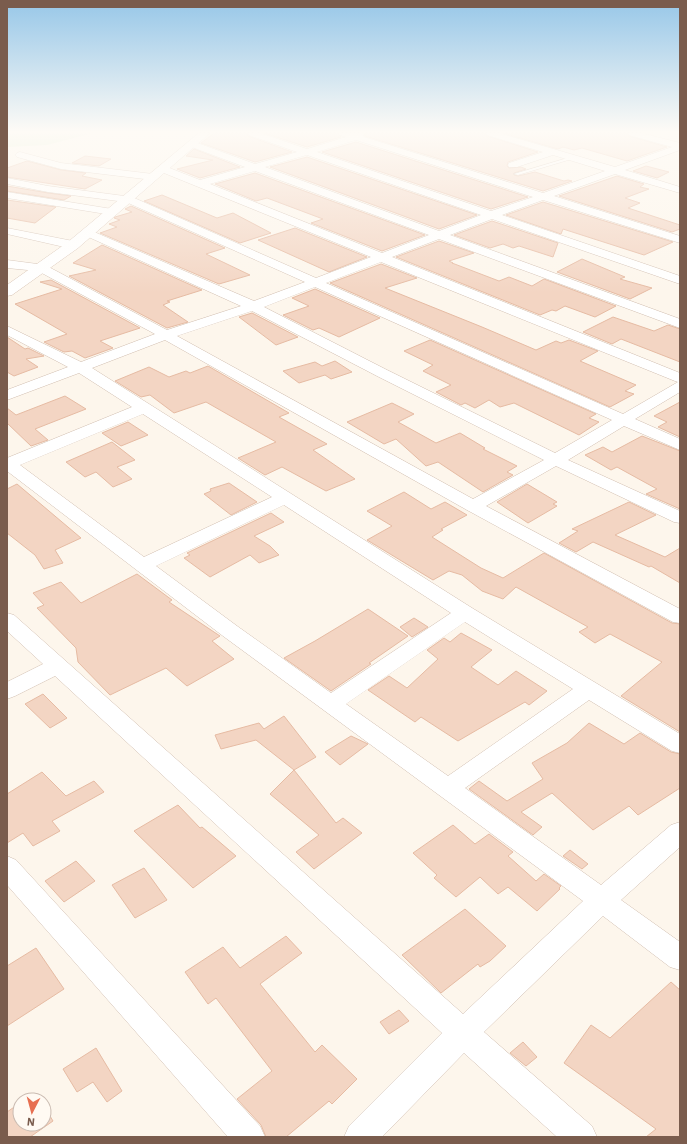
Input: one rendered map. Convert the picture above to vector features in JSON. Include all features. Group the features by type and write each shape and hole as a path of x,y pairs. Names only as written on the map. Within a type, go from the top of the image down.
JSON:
{"street":[{"path":"35,186 128,198 680,445"},
{"path":"7,292 88,233 142,186"},
{"path":"204,186 680,378"},
{"path":"309,186 680,324"},
{"path":"408,186 680,280"},
{"path":"514,186 680,240"},
{"path":"7,395 166,335 253,306 440,234 572,186"},
{"path":"668,186 680,190"},
{"path":"7,196 112,212"},
{"path":"7,231 73,244"},
{"path":"88,233 253,306 382,373 556,460 680,518"},
{"path":"7,264 41,268 166,335 473,506 680,617"},
{"path":"7,330 80,367 465,613 680,745"},
{"path":"473,506 556,460 680,386"},
{"path":"7,463 144,408"},
{"path":"7,463 330,704 448,788 680,958"},
{"path":"143,565 284,498"},
{"path":"330,704 465,613"},
{"path":"7,620 463,1033 581,1137"},
{"path":"7,691 57,666"},
{"path":"448,788 589,689"},
{"path":"360,1137 463,1033 601,901 680,832"},
{"path":"7,867 249,1137"}],"building":[{"path":"7,186 9,186 71,196 64,200 7,191"},
{"path":"68,186 90,186 85,189"},
{"path":"221,186 292,186 425,235 382,251 311,223 323,219 267,198 256,201"},
{"path":"323,186 393,186 477,215 439,229"},
{"path":"424,186 495,186 528,197 491,209"},
{"path":"528,186 556,186 543,191"},
{"path":"587,186 641,186 649,189 625,198 640,203 628,208 680,225 680,229 672,232 559,196"},
{"path":"162,195 217,218 233,213 271,233 240,243 144,201"},
{"path":"7,200 56,207 35,223 7,218"},
{"path":"543,202 673,242 644,255 563,229 561,234 506,215"},
{"path":"131,206 225,248 206,254 250,275 219,284 100,233 117,227 109,224 120,220 114,218 115,217 132,212 125,209"},
{"path":"492,221 558,243 553,257 519,246 513,248 503,244 490,248 454,235"},
{"path":"295,228 367,257 329,272 258,240"},
{"path":"439,241 474,253 449,261 452,263 499,281 509,277 532,286 544,279 616,306 595,317 565,306 556,311 552,310 540,315 396,257"},
{"path":"102,245 202,290 167,301 170,302 163,305 188,322 167,328 69,276 96,270 73,263"},
{"path":"582,259 625,277 620,279 652,288 630,299 557,272"},
{"path":"381,264 417,278 385,288 536,350 556,341 561,343 569,340 598,351 580,361 636,385 625,391 634,394 610,407 330,283"},
{"path":"51,280 140,328 100,341 113,348 85,358 72,351 64,352 44,342 67,334 15,304 62,289 40,282"},
{"path":"315,289 380,318 339,337 319,328 313,330 283,315 309,306 292,298"},
{"path":"252,313 298,337 276,345 239,317"},
{"path":"613,317 654,331 668,325 680,329 680,362 621,339 612,344 583,332"},
{"path":"7,337 25,349 28,348 44,356 26,359 38,367 14,376 7,372"},
{"path":"430,340 596,414 589,418 599,422 579,435 514,403 500,407 489,400 475,408 465,403 461,405 436,392 451,385 423,371 433,365 404,351"},
{"path":"335,361 352,372 331,379 325,375 299,383 283,371 315,362 322,366"},
{"path":"208,366 289,413 279,417 327,444 313,450 355,479 326,491 282,467 265,475 238,458 276,442 206,402 174,413 150,395 141,397 115,381 149,367 169,377 186,371 190,373"},
{"path":"65,396 86,409 35,429 48,440 31,446 7,423 7,408 16,415"},
{"path":"680,402 680,437 658,427 667,422 654,416"},
{"path":"392,403 414,414 398,422 436,443 460,433 485,448 483,449 517,466 507,472 513,475 483,492 438,462 426,466 396,439 384,444 347,422"},
{"path":"128,422 148,435 121,446 102,433"},
{"path":"642,436 680,451 680,509 646,494 657,489 617,467 611,470 585,455 603,447 612,452"},
{"path":"112,442 135,460 117,467 132,479 113,487 96,472 85,477 66,462"},
{"path":"229,483 257,502 231,515 204,494 211,491 210,489"},
{"path":"17,484 81,538 55,550 63,563 44,569 35,555 7,533 7,489"},
{"path":"527,484 557,502 553,504 557,506 528,523 497,502"},
{"path":"404,492 431,509 445,502 467,515 441,529 443,530 432,537 481,568 503,578 544,553 672,623 680,624 680,732 621,696 662,662 610,634 595,643 579,632 588,627 516,587 503,599 482,591 462,575 449,571 433,580 367,540 392,526 367,511"},
{"path":"629,502 656,515 615,535 665,557 680,548 680,583 651,566 649,567 593,542 576,552 559,543 578,531 572,529"},
{"path":"271,513 284,522 254,536 270,546 279,555 259,563 250,555 210,577 184,558 190,555 187,553"},
{"path":"137,574 172,600 169,602 220,636 212,641 234,659 187,686 166,668 110,695 78,662 76,648 37,608 44,605 33,593 61,582 81,603"},
{"path":"368,609 408,636 369,663 371,664 331,691 284,658 315,641"},
{"path":"414,618 428,627 412,637 400,627"},
{"path":"461,633 492,650 471,667 498,685 516,671 547,691 529,705 525,702 458,741 421,717 415,722 368,690 389,676 407,688 438,659 427,650 444,638 450,642"},
{"path":"43,694 67,718 50,728 25,704"},
{"path":"284,716 316,757 294,770 256,740 221,749 215,735 259,723 264,729"},
{"path":"589,723 624,744 640,733 671,752 680,754 680,788 638,815 629,806 593,830 552,793 521,812 542,827 533,835 469,789 479,781 507,801 543,779 532,763 567,743"},
{"path":"351,736 368,744 340,765 325,752"},
{"path":"294,770 336,823 343,818 362,833 314,869 296,852 319,835 270,794"},
{"path":"42,772 66,796 94,781 104,792 52,821 60,831 33,846 23,833 7,843 7,794"},
{"path":"178,805 200,828 202,827 236,856 193,888 134,831"},
{"path":"453,825 475,844 489,834 513,852 508,856 536,881 544,874 561,886 559,888 560,889 537,911 508,887 498,894 480,877 456,897 434,878 437,875 413,853"},
{"path":"570,850 588,864 582,869 563,856"},
{"path":"76,861 95,881 64,902 45,881"},
{"path":"144,868 167,900 135,918 112,885"},
{"path":"465,909 506,946 490,961 480,967 478,964 441,993 402,955"},
{"path":"286,936 302,953 260,984 315,1052 322,1045 357,1079 332,1104 329,1101 286,1137 266,1137 261,1125 237,1099 272,1071 216,998 208,1004 185,972 223,947 240,968"},
{"path":"36,948 64,989 7,1026 7,966"},
{"path":"671,982 680,990 680,1137 646,1137 656,1129 564,1063 591,1025 610,1038"},
{"path":"399,1010 409,1021 389,1034 380,1022"},
{"path":"523,1042 537,1057 526,1066 510,1053"},
{"path":"96,1048 122,1091 107,1102 93,1082 77,1092 63,1069"},
{"path":"12,1109 12,1132 37,1132 30,1137 7,1137 7,1112"}]}
